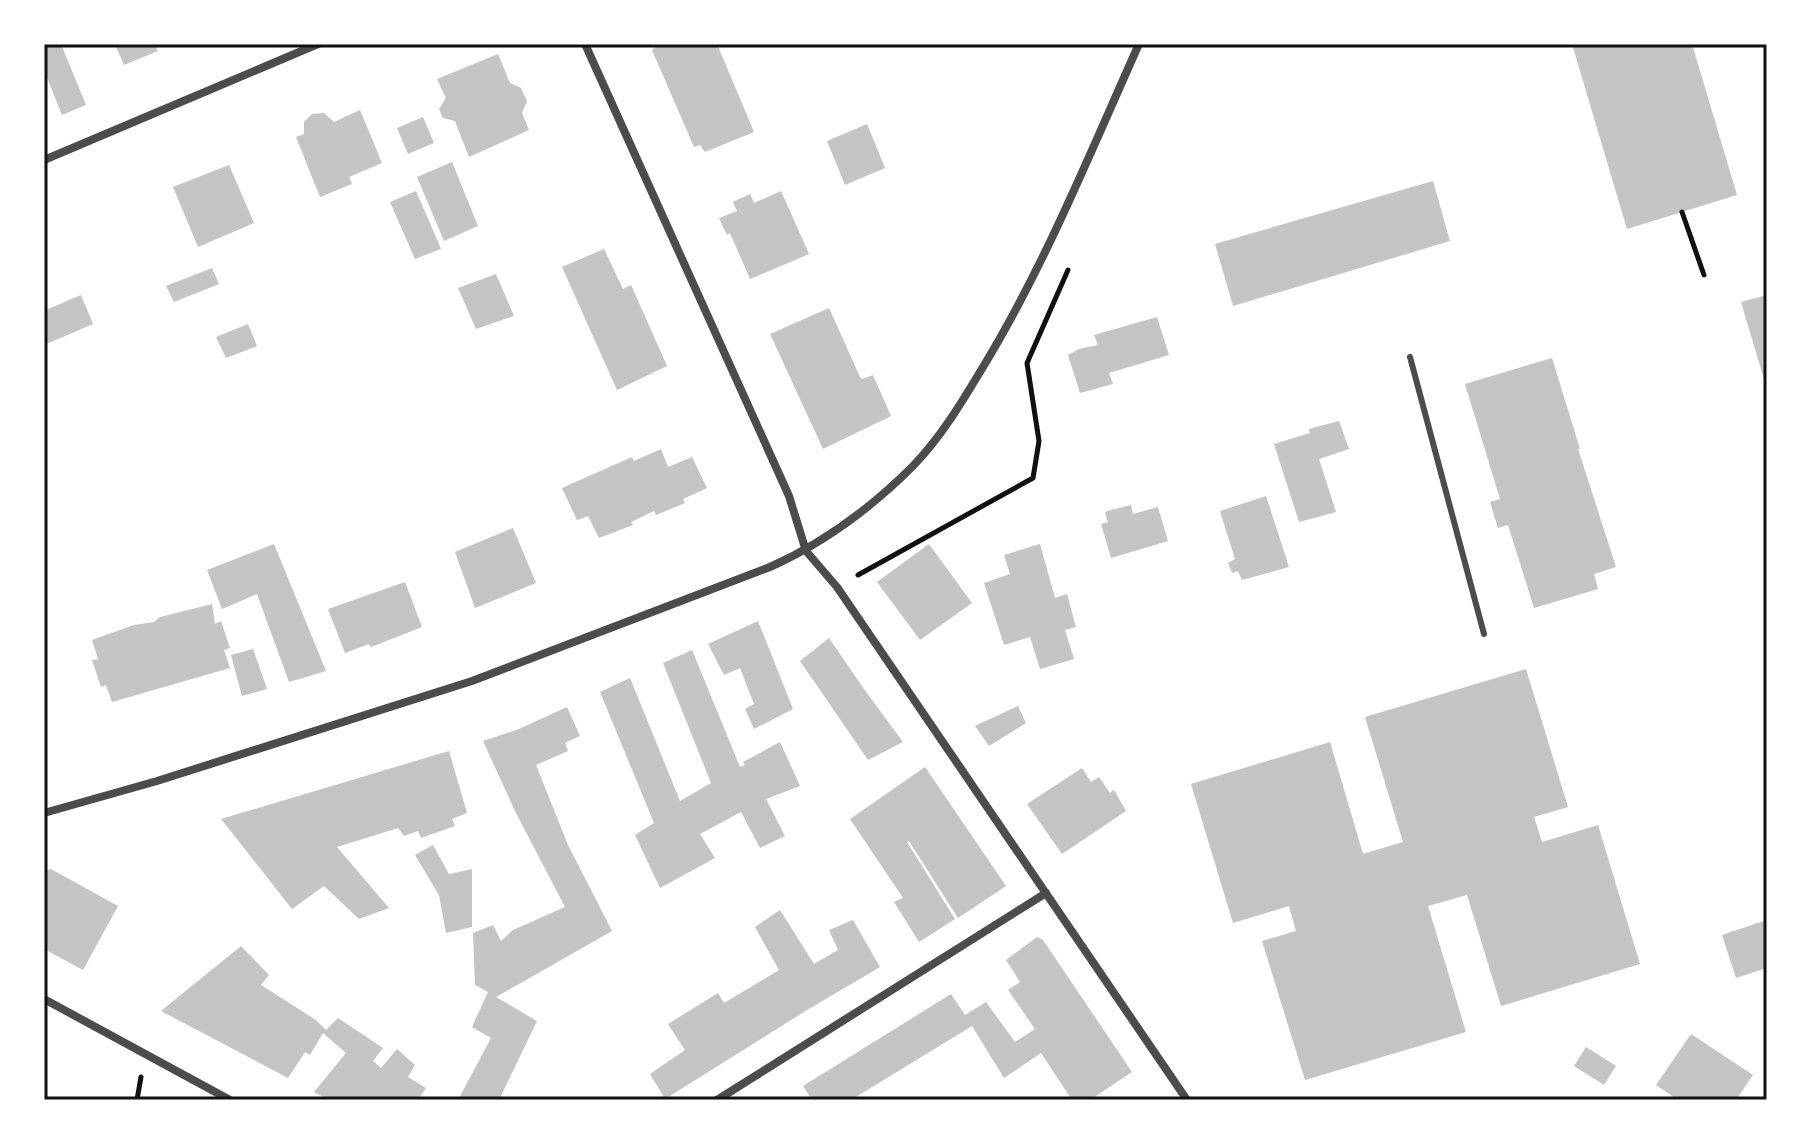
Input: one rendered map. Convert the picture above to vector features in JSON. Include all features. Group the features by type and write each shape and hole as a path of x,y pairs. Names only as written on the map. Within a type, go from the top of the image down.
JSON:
{"street":[{"path":"44,160 318,44"},
{"path":"585,44 789,496 806,551 837,587 1187,1100"},
{"path":"44,813 157,781 472,681 806,551 869,508 915,464 952,419 1018,309 1139,44"},
{"path":"717,1100 1046,893"},
{"path":"44,999 230,1100"}],"lane":[{"path":"1410,357 1484,634"}],"path":[{"path":"1682,212 1704,275"},
{"path":"837,587 1033,478 1039,441 1027,363 1072,261"}],"building":[{"path":"44,44 61,44 86,105 62,115 44,70"},
{"path":"115,44 166,44 156,48 158,51 124,65"},
{"path":"659,44 717,44 754,132 705,152 700,145 694,147 652,50"},
{"path":"1572,44 1692,44 1737,195 1627,229"},
{"path":"498,54 510,83 521,88 527,101 522,113 529,130 469,157 455,121 443,118 439,109 446,98 437,79"},
{"path":"360,110 382,163 349,177 352,184 320,197 296,137 304,134 304,122 312,114 324,113 334,122"},
{"path":"423,117 434,143 408,154 397,128"},
{"path":"867,124 885,168 845,185 827,141"},
{"path":"452,162 478,226 444,241 417,177"},
{"path":"229,165 254,223 198,247 173,187"},
{"path":"1433,181 1450,241 1233,306 1215,244"},
{"path":"416,191 441,249 415,259 390,202"},
{"path":"781,191 809,254 750,279 730,233 727,235 719,218 737,211 733,202 750,194 754,203"},
{"path":"604,249 623,289 631,285 667,366 617,390 562,267"},
{"path":"212,268 219,284 174,302 166,286"},
{"path":"496,274 514,316 476,329 458,288"},
{"path":"81,295 93,324 44,345 44,311"},
{"path":"1767,295 1767,386 1766,386 1741,302"},
{"path":"829,308 860,377 873,375 891,416 823,449 770,334"},
{"path":"1157,317 1169,355 1109,373 1113,384 1080,393 1068,355 1098,345 1094,335"},
{"path":"248,324 257,346 226,358 216,337"},
{"path":"1552,358 1616,567 1594,574 1598,589 1534,608 1508,525 1498,528 1490,502 1500,499 1465,384"},
{"path":"1339,421 1349,449 1319,459 1336,512 1299,522 1274,444 1310,433 1309,429"},
{"path":"661,449 668,467 692,457 707,488 683,499 685,503 656,515 654,511 631,522 633,525 599,538 588,516 577,520 562,488 632,457 634,461"},
{"path":"1266,496 1289,567 1242,580 1238,571 1232,573 1228,563 1235,559 1220,511"},
{"path":"1131,505 1133,514 1158,507 1168,541 1111,558 1101,524 1108,522 1105,513"},
{"path":"513,528 536,583 475,608 455,552"},
{"path":"274,544 326,671 289,682 257,594 222,609 207,570"},
{"path":"929,544 972,603 920,640 877,582"},
{"path":"1040,544 1055,598 1067,594 1076,627 1065,630 1074,659 1040,669 1030,637 1004,645 984,583 1010,574 1004,555"},
{"path":"405,582 422,627 371,647 369,644 345,653 328,609"},
{"path":"212,604 215,624 221,621 230,648 224,650 230,668 112,702 106,685 101,687 92,660 98,659 92,640 134,625 154,622 160,617"},
{"path":"758,621 793,709 754,729 745,709 754,704 740,668 724,675 708,644"},
{"path":"829,638 903,742 868,760 800,661"},
{"path":"253,649 267,689 242,696 231,655"},
{"path":"692,650 740,767 745,765 743,762 780,742 800,786 766,799 785,836 760,848 741,812 700,834 715,858 660,888 635,835 654,823 600,692 630,678 680,801 711,783 663,663"},
{"path":"1526,669 1568,807 1534,817 1542,842 1598,825 1640,964 1501,1006 1467,895 1428,906 1466,1032 1305,1080 1262,941 1296,931 1289,906 1233,923 1191,784 1330,742 1363,854 1403,842 1365,717"},
{"path":"1018,706 1026,723 989,746 975,726"},
{"path":"567,707 580,736 565,743 568,751 536,765 568,845 612,931 496,997 537,1021 499,1100 458,1100 491,1038 472,1027 488,992 475,985 473,933 493,925 501,941 513,930 565,907 483,741"},
{"path":"449,751 467,813 452,819 455,826 421,838 418,831 404,836 398,828 337,847 389,908 359,919 324,886 292,909 221,819"},
{"path":"925,767 1006,886 958,918 907,842 955,919 919,942 894,902 903,898 850,819"},
{"path":"1082,768 1091,782 1099,777 1110,793 1114,790 1126,811 1062,854 1027,804"},
{"path":"433,845 449,874 472,869 472,927 446,933 439,895 415,855"},
{"path":"51,869 118,906 83,970 44,949 44,871"},
{"path":"780,910 814,964 838,950 829,930 853,920 880,967 665,1099 650,1074 685,1050 668,1024 718,993 724,1003 779,970 755,927"},
{"path":"1767,920 1767,968 1736,978 1722,935"},
{"path":"1037,937 1043,940 1132,1072 1090,1100 1072,1100 1041,1053 1004,1078 972,1026 851,1100 812,1100 803,1086 951,994 965,1015 986,1002 1015,1042 1035,1029 1008,990 1020,982 1006,960"},
{"path":"241,946 269,975 261,985 316,1020 326,1030 338,1018 383,1048 373,1061 381,1068 397,1049 415,1065 408,1077 426,1088 418,1100 329,1100 314,1092 346,1053 323,1033 310,1055 305,1052 288,1078 161,1011"},
{"path":"1691,1034 1753,1075 1736,1100 1678,1100 1656,1085"},
{"path":"1586,1047 1616,1066 1604,1085 1574,1066"}]}
